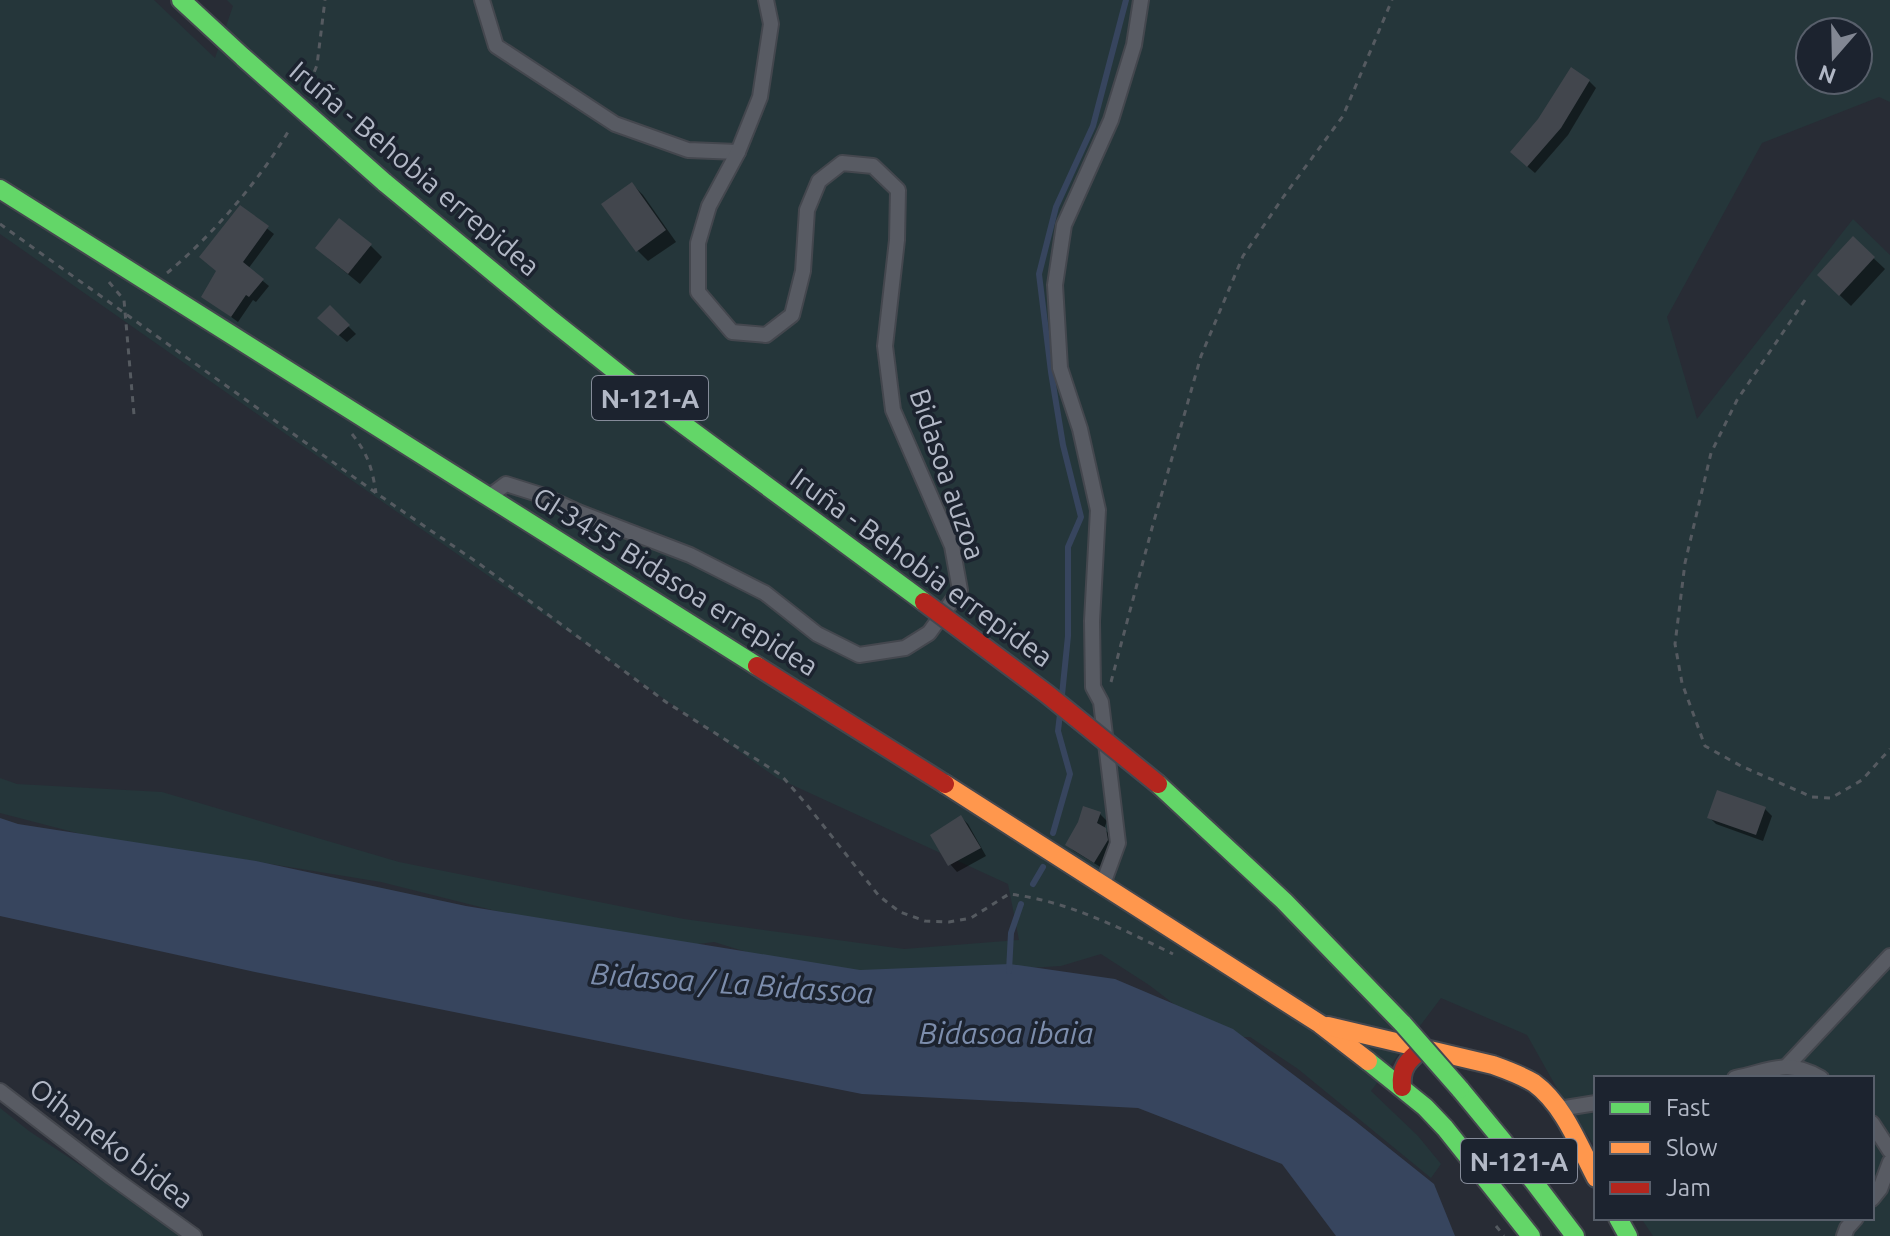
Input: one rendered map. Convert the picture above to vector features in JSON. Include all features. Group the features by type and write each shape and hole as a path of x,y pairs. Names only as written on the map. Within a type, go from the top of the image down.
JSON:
{"main road":[{"name":"Iruña - Behobia errepidea","path":"181,0 384,182 634,386 1047,694 1158,784 1277,893 1403,1024 1543,1191 1575,1236"},
{"name":"GI-3455 Bidasoa errepidea","path":"0,189 490,496 1320,1024"},
{"path":"1320,1024 1493,1065 1535,1084 1559,1109 1594,1174"},
{"path":"1320,1024 1425,1107 1531,1236"},
{"path":"1402,1087 1401,1070 1422,1049"}],"street":[{"path":"482,0 496,46 615,124 688,150 738,152"},
{"name":"Bidasoa auzoa","path":"490,496 506,484 690,555 765,593 817,634 859,655 905,648 929,633 960,590 952,546 893,410 885,346 897,240 898,190 873,166 842,163 819,181 807,210 803,271 792,315 766,335 732,332 698,292 698,243 709,206 738,152 760,97 771,24 766,0"},
{"path":"1103,884 1118,843 1101,702 1093,687 1092,621 1098,510 1080,429 1060,368 1055,285 1064,225 1111,120 1134,45 1141,0"},
{"path":"1787,1066 1890,956"},
{"path":"1744,1076 1787,1066 1817,1076"},
{"name":"Oihaneko bidea","path":"0,1091 194,1236"},
{"path":"1559,1109 1594,1103"},
{"path":"1874,1126 1890,1151"},
{"path":"1874,1196 1890,1162"}],"path":[{"path":"305,92 317,65 325,0"},
{"path":"1101,702 1106,699 1201,356 1243,256 1343,116 1392,0"},
{"path":"152,285 190,255 255,180 294,119"},
{"path":"0,224 481,565 666,702 781,775 870,886 900,912 925,921 949,922 971,918 1009,894 1027,896 1079,911 1174,955"},
{"path":"107,279 124,300 134,415"},
{"path":"1805,300 1737,400 1711,453 1685,563 1675,644 1682,683 1705,746 1741,766 1812,797 1831,798 1862,780 1890,749"},
{"path":"346,427 363,449 373,470 376,493"},
{"path":"1495,1224 1504,1236"}],"shaded area":[{"path":"0,0 154,0 215,58 233,6 227,0 1890,0 1890,102 1879,97 1762,143 1667,317 1697,419 1853,219 1890,255 1890,1236 1653,1236 1642,1220 1874,1220 1874,1076 1594,1076 1594,1145 1527,1035 1441,998 1371,1091 1418,1136 1441,1164 1431,1178 1298,1069 1250,1037 1218,1038 1149,985 1101,954 1061,966 950,973 819,974 714,942 651,950 381,882 100,839 0,813 0,778 17,784 162,792 399,862 684,919 904,949 1019,940 1008,884 777,778 0,234"},
{"path":"0,1108 29,1131 187,1236 0,1236"}],"water":[{"name":"Bidasoa ibaia","path":"0,818 18,824 256,861 466,906 860,970 1010,964 1115,979 1233,1029 1355,1121 1434,1184 1455,1236 1336,1236 1282,1164 1138,1108 862,1094 255,972 0,916"}],"building":[{"path":"1571,67 1590,80 1561,128 1527,167 1510,152 1538,119"},
{"path":"632,182 666,230 636,252 601,204"},
{"path":"240,205 269,226 243,262 264,279 249,297 246,295 231,317 201,297 216,271 199,257"},
{"path":"339,218 372,244 348,274 315,248"},
{"path":"1853,236 1875,257 1839,296 1817,275"},
{"path":"330,305 350,325 338,336 317,318"},
{"path":"1717,790 1766,807 1756,835 1707,818"},
{"path":"1083,806 1101,812 1097,823 1106,828 1108,840 1094,863 1065,845"},
{"path":"961,815 981,848 948,866 930,835"}],"waterway":[{"path":"1062,695 1068,636 1068,547 1081,517 1063,445 1039,274 1056,207 1093,126 1126,0"},
{"path":"1053,833 1070,774 1058,731 1060,714"},
{"path":"1033,884 1043,867"},
{"path":"1009,971 1011,933 1021,904"}],"traffic: fast":[{"path":"181,0 244,58"},
{"path":"244,58 384,182"},
{"path":"384,182 676,419 924,602"},
{"path":"0,189 757,666"},
{"path":"1158,784 1284,901 1403,1024"},
{"path":"1403,1024 1460,1089"},
{"path":"1368,1061 1425,1107 1445,1128 1531,1236"},
{"path":"1460,1089 1575,1236"},
{"path":"1619,1220 1628,1236"}],"traffic: slow":[{"path":"945,784 1320,1024 1368,1061"},
{"path":"1328,1026 1493,1065 1529,1080 1545,1092 1562,1114 1594,1174"}],"traffic: jam":[{"path":"924,602 1047,694 1158,784"},
{"path":"757,666 945,784"},
{"path":"1402,1087 1406,1065 1422,1049"}],"water label":[{"name":"Bidasoa / La Bidassoa","path":"732,983"}]}
